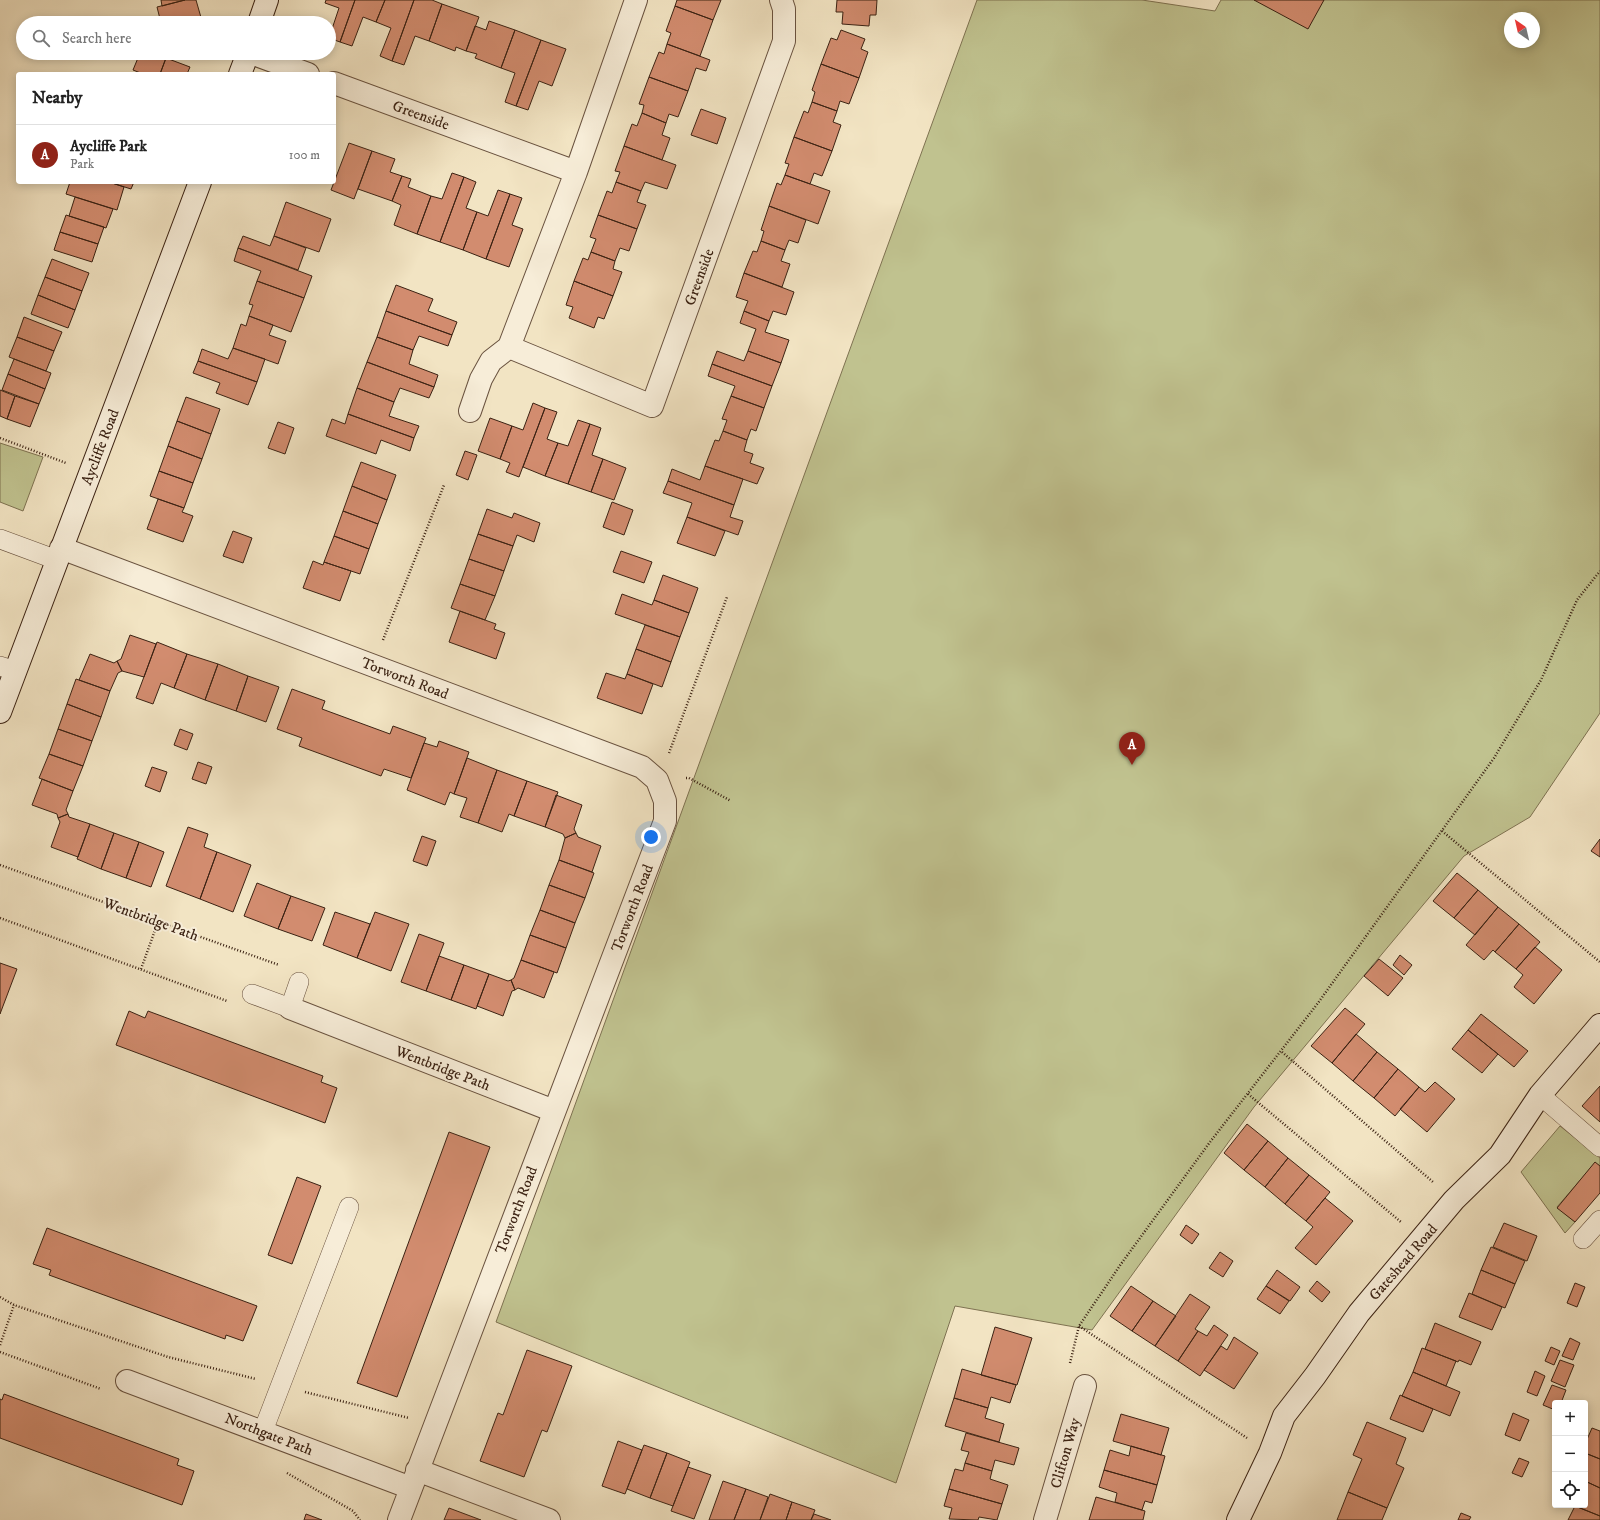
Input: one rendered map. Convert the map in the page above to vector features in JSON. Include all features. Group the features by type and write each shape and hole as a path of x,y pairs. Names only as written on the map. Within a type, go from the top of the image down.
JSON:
{"street":[{"path":"261,16 267,0"},
{"path":"470,411 481,379 490,361 508,347 576,172 636,0"},
{"name":"Greenside","path":"508,347 652,406 784,41 784,9 781,0"},
{"path":"241,72 247,60"},
{"path":"269,60 302,72"},
{"name":"Greenside","path":"336,84 576,172"},
{"name":"Aycliffe Road","path":"0,712 8,669 59,554 199,184"},
{"name":"Torworth Road","path":"59,554 373,666 642,767 657,780 665,801 665,821 398,1520"},
{"name":"Wentbridge Path","path":"290,1008 554,1111"},
{"name":"Gateshead Road","path":"1238,1520 1270,1453 1284,1416 1315,1376 1359,1313 1422,1240 1454,1200 1500,1155 1540,1095 1600,1025"},
{"name":"Northgate Path","path":"126,1381 263,1431 549,1520"},
{"name":"Clifton Way","path":"1045,1520 1085,1386"}],"lane":[{"path":"0,539 59,554"},
{"path":"252,994 290,1008 299,982"},
{"path":"1540,1095 1600,1147"},
{"path":"263,1431 349,1207"},
{"path":"1583,1239 1600,1220"}],"path":[{"path":"0,438 90,472"},
{"path":"373,666 444,485"},
{"path":"1270,1453 1080,1326 1121,1264 1248,1094 1282,1052 1494,758 1538,687 1577,600 1600,571"},
{"path":"651,775 666,762 727,597"},
{"path":"679,779 689,778 731,801"},
{"path":"1442,831 1600,962"},
{"name":"Wentbridge Path","path":"0,865 280,965"},
{"path":"0,918 235,1003"},
{"path":"141,969 158,922"},
{"path":"1282,1052 1454,1200"},
{"path":"1248,1094 1422,1240"},
{"path":"0,1297 14,1305 168,1357 435,1424"},
{"path":"0,1345 14,1305"}],"green space":[{"path":"977,0 1142,0 1215,11 1221,0 1600,0 1600,713 1530,817 1464,856 1254,1107 1092,1330 955,1306 896,1483 496,1322"},
{"path":"0,443 43,457 23,511 0,502"},
{"path":"1560,1126 1600,1158 1600,1166 1595,1163 1557,1207 1575,1222 1565,1233 1521,1172"}],"building":[{"path":"161,0 185,0 162,6"},
{"path":"185,0 196,0 201,16 159,16 157,7"},
{"path":"326,0 355,0 340,42 336,41 336,17 339,8 325,3"},
{"path":"355,0 385,0 376,22 363,17 352,46 340,42"},
{"path":"385,0 414,0 392,61 380,56 391,28 376,22"},
{"path":"414,0 432,0 442,4 429,41 415,36 404,65 392,61"},
{"path":"677,0 721,0 713,20 675,6"},
{"path":"837,0 877,0 876,15 870,15 869,26 842,24 843,12 836,12"},
{"path":"1254,0 1324,0 1308,29"},
{"path":"442,4 479,17 466,51 456,47 455,51 429,41"},
{"path":"675,6 713,20 700,56 667,44 671,33 666,31"},
{"path":"489,21 515,30 501,68 475,58 477,54 466,51 475,26 486,30"},
{"path":"515,30 541,40 516,106 505,102 515,73 501,68"},
{"path":"841,30 865,39 861,49 868,52 859,78 821,64 831,38 837,40"},
{"path":"541,40 566,49 552,86 539,81 528,110 516,106"},
{"path":"667,44 710,60 706,71 696,68 688,91 649,77 659,52 664,54"},
{"path":"137,60 165,60 161,72 138,72 133,70"},
{"path":"165,60 171,60 190,67 188,72 161,72"},
{"path":"821,64 859,78 849,104 840,101 837,111 812,102 815,92 812,90"},
{"path":"649,77 688,91 678,117 669,114 666,123 642,113 644,105 639,104"},
{"path":"812,102 837,111 833,122 841,125 832,151 794,137 804,111 808,113"},
{"path":"701,109 726,118 717,144 691,135"},
{"path":"642,113 666,123 662,135 670,138 662,160 624,146 632,124 637,126"},
{"path":"794,137 832,151 822,176 814,173 810,184 785,175 789,164 785,163"},
{"path":"349,143 372,151 354,199 331,190 333,184 336,184 336,177"},
{"path":"624,146 676,165 667,189 645,182 641,191 616,182 620,172 615,171"},
{"path":"372,151 395,159 390,172 402,176 392,201 358,189"},
{"path":"452,173 464,177 440,242 417,234 431,196 442,199"},
{"path":"785,175 830,191 818,224 769,206 777,183 781,185"},
{"path":"402,176 411,179 408,187 431,196 417,234 394,225 401,205 392,201"},
{"path":"464,177 476,182 466,208 477,212 463,250 440,242"},
{"path":"616,182 641,191 637,202 646,205 637,229 598,215 607,191 612,193"},
{"path":"69,184 115,184 124,187 117,210 66,194"},
{"path":"115,184 133,184 131,189"},
{"path":"498,190 510,194 486,259 463,250 477,212 488,216"},
{"path":"510,194 522,198 512,225 523,229 509,267 486,259"},
{"path":"75,197 113,209 106,228 69,216"},
{"path":"286,202 331,219 319,252 274,236"},
{"path":"769,206 806,220 798,243 789,240 785,250 761,241 764,231 761,230"},
{"path":"66,215 104,227 98,244 60,232"},
{"path":"598,215 637,229 629,251 620,248 615,261 591,252 596,239 590,237"},
{"path":"60,232 98,244 92,262 54,250"},
{"path":"243,236 270,246 274,236 306,248 298,270 238,248"},
{"path":"761,241 785,250 781,261 790,264 782,287 744,273 753,251 757,252"},
{"path":"238,248 312,276 304,298 257,281 261,271 234,261"},
{"path":"591,252 615,261 613,269 622,272 613,296 574,281 583,258 588,260"},
{"path":"52,259 89,273 82,291 45,277"},
{"path":"744,273 794,292 786,315 773,311 769,321 744,311 748,301 736,297"},
{"path":"45,277 82,291 75,310 38,295"},
{"path":"257,281 304,298 291,332 249,316 253,305 249,304"},
{"path":"574,281 613,296 604,319 598,317 594,328 569,318 573,307 566,305"},
{"path":"396,285 433,299 428,311 457,322 452,335 386,311"},
{"path":"38,295 75,310 68,328 31,314"},
{"path":"386,311 452,335 448,346 419,336 413,350 377,337"},
{"path":"744,311 769,321 765,332 789,340 781,363 748,351 756,329 740,323"},
{"path":"249,316 273,325 269,335 286,341 278,364 233,348 241,324 246,326"},
{"path":"24,317 62,332 54,351 17,337"},
{"path":"17,337 54,351 46,371 9,357"},
{"path":"377,337 413,350 409,364 438,375 434,387 367,362"},
{"path":"233,348 265,359 257,382 198,361 202,349 228,359"},
{"path":"717,351 744,361 748,351 781,363 772,386 712,364"},
{"path":"14,359 51,373 45,389 8,374"},
{"path":"198,361 257,382 248,405 216,393 220,383 193,373"},
{"path":"367,362 434,387 429,398 400,388 394,402 357,388"},
{"path":"712,364 772,386 764,408 731,396 735,386 708,376"},
{"path":"8,374 45,389 39,404 2,390"},
{"path":"357,388 394,402 389,416 419,426 414,438 348,414"},
{"path":"0,390 15,396 7,419 0,416"},
{"path":"15,396 39,404 30,427 7,419"},
{"path":"731,396 764,408 756,431 751,429 747,440 723,431 727,420 722,419"},
{"path":"186,397 220,409 211,434 177,421"},
{"path":"533,403 545,408 519,477 506,472 510,463 500,459 512,426 523,430"},
{"path":"545,408 557,412 547,439 558,443 545,476 523,467"},
{"path":"348,414 414,438 410,451 381,440 376,454 326,436 332,419 345,424"},
{"path":"490,418 512,426 500,459 478,451"},
{"path":"578,420 590,424 568,484 545,476 558,443 568,446"},
{"path":"177,421 211,434 202,459 168,446"},
{"path":"278,422 294,428 285,454 268,448"},
{"path":"590,424 601,428 592,455 603,459 591,492 568,484"},
{"path":"723,431 747,440 744,451 753,454 750,463 764,468 757,484 705,466 715,440 719,441"},
{"path":"168,446 202,459 193,483 159,471"},
{"path":"465,451 477,455 468,480 456,475"},
{"path":"603,459 626,468 614,500 591,492"},
{"path":"361,462 396,475 387,500 352,486"},
{"path":"705,466 743,479 734,505 668,481 672,469 700,480"},
{"path":"159,471 193,483 184,508 150,496"},
{"path":"668,481 734,505 730,517 743,521 738,535 687,517 692,503 663,493"},
{"path":"352,486 387,500 378,524 343,511"},
{"path":"158,499 184,508 182,512 193,516 183,542 147,529"},
{"path":"612,502 633,510 624,535 603,527"},
{"path":"487,509 512,518 514,513 540,523 534,542 517,535 513,546 478,534"},
{"path":"343,511 378,524 369,549 334,536"},
{"path":"687,517 725,531 715,556 677,543"},
{"path":"233,531 252,538 243,563 223,556"},
{"path":"478,534 513,546 504,571 469,559"},
{"path":"334,536 369,549 360,574 324,562"},
{"path":"621,551 652,562 644,583 613,572"},
{"path":"469,559 504,571 495,596 460,584"},
{"path":"313,561 323,565 324,562 351,571 340,601 303,588"},
{"path":"663,575 698,588 689,613 654,600"},
{"path":"460,584 495,596 485,620 451,608"},
{"path":"622,594 652,605 654,600 689,613 680,637 615,614"},
{"path":"460,611 496,624 494,629 505,633 496,659 449,642"},
{"path":"645,625 680,637 671,662 636,649"},
{"path":"130,635 156,644 144,677 122,671 117,661 121,659"},
{"path":"157,642 187,654 174,688 161,683 153,704 136,698"},
{"path":"636,649 671,662 662,687 627,674"},
{"path":"90,654 114,663 117,661 122,671 118,673 110,691 79,680"},
{"path":"187,654 218,664 205,700 174,688"},
{"path":"218,664 248,676 236,711 205,700"},
{"path":"606,673 625,679 627,674 653,684 642,714 597,698"},
{"path":"248,676 279,687 266,722 236,711"},
{"path":"76,679 110,691 101,717 67,704"},
{"path":"292,689 325,701 322,709 390,734 393,726 426,738 411,778 384,769 381,776 299,746 302,738 277,729"},
{"path":"67,704 101,717 92,741 58,729"},
{"path":"58,729 92,741 83,766 49,754"},
{"path":"180,729 193,734 187,750 174,745"},
{"path":"439,741 469,752 454,794 450,792 445,805 407,790 424,743 437,747"},
{"path":"49,754 83,766 73,791 39,778"},
{"path":"467,758 497,770 478,823 460,817 467,798 454,794"},
{"path":"198,762 212,767 206,784 192,779"},
{"path":"152,767 167,772 160,792 145,786"},
{"path":"497,770 527,781 514,816 509,814 502,832 478,823"},
{"path":"42,779 73,791 66,810 68,814 58,818 57,814 32,805"},
{"path":"527,781 558,792 545,827 514,816"},
{"path":"556,795 582,805 574,829 576,833 565,838 563,834 545,827"},
{"path":"68,814 69,817 90,824 78,857 51,847 60,822 58,818"},
{"path":"90,824 114,833 101,869 77,859"},
{"path":"188,827 208,834 204,847 217,852 200,899 166,886"},
{"path":"114,833 139,842 126,878 101,869"},
{"path":"576,833 578,837 601,846 592,872 559,860 565,838"},
{"path":"422,836 436,841 427,866 413,861"},
{"path":"1600,839 1600,857 1591,851"},
{"path":"139,842 164,852 151,887 126,878"},
{"path":"217,852 251,865 233,912 200,899"},
{"path":"559,860 594,873 585,898 549,885"},
{"path":"1457,873 1478,890 1454,918 1433,901"},
{"path":"257,883 291,896 278,929 244,916"},
{"path":"549,885 585,898 575,923 540,910"},
{"path":"1478,890 1498,907 1475,935 1454,918"},
{"path":"291,896 325,908 312,941 278,929"},
{"path":"1498,907 1519,924 1495,952 1493,950 1484,960 1466,945"},
{"path":"540,910 575,923 566,948 530,935"},
{"path":"335,912 370,924 357,958 323,945"},
{"path":"375,912 409,924 391,971 357,958"},
{"path":"1519,924 1540,942 1516,969 1495,952"},
{"path":"419,934 444,943 426,991 401,982"},
{"path":"530,935 566,948 557,973 521,960"},
{"path":"1535,947 1562,970 1534,1004 1514,987 1523,975 1516,969"},
{"path":"1400,955 1412,965 1404,975 1393,965"},
{"path":"439,956 464,965 451,1000 426,991"},
{"path":"1379,959 1403,978 1388,996 1364,976"},
{"path":"521,960 554,972 544,998 518,988 515,990 511,980 514,978"},
{"path":"0,963 17,969 0,1014"},
{"path":"464,965 489,974 476,1009 451,1000"},
{"path":"489,974 508,981 511,980 515,990 512,991 503,1016 477,1006"},
{"path":"1345,1008 1365,1024 1332,1063 1311,1046"},
{"path":"129,1011 145,1018 148,1011 323,1076 321,1082 337,1088 325,1123 116,1045"},
{"path":"1481,1014 1528,1051 1514,1067 1468,1030"},
{"path":"1468,1030 1498,1054 1482,1073 1452,1049"},
{"path":"1356,1034 1377,1052 1353,1081 1332,1063"},
{"path":"1377,1052 1398,1069 1374,1098 1353,1081"},
{"path":"1398,1069 1419,1087 1395,1116 1374,1098"},
{"path":"1435,1082 1455,1099 1427,1132 1400,1109 1419,1087 1425,1092"},
{"path":"1600,1086 1600,1122 1582,1106"},
{"path":"1247,1124 1268,1141 1244,1170 1224,1153"},
{"path":"449,1132 490,1147 397,1397 357,1383"},
{"path":"1268,1141 1288,1158 1265,1187 1244,1170"},
{"path":"1288,1158 1309,1175 1285,1204 1265,1187"},
{"path":"1595,1162 1600,1166 1600,1193 1575,1222 1557,1208"},
{"path":"1309,1175 1330,1192 1306,1221 1285,1204"},
{"path":"297,1177 321,1186 292,1264 268,1255"},
{"path":"1325,1198 1353,1221 1316,1265 1295,1248 1313,1227 1306,1221"},
{"path":"1504,1223 1537,1236 1527,1261 1493,1247"},
{"path":"1186,1225 1199,1234 1192,1244 1180,1235"},
{"path":"47,1228 257,1306 243,1341 226,1335 225,1339 49,1275 51,1270 33,1264"},
{"path":"1491,1247 1525,1261 1515,1284 1481,1270"},
{"path":"1220,1252 1233,1261 1223,1277 1209,1268"},
{"path":"1277,1270 1300,1287 1290,1301 1266,1286"},
{"path":"1481,1270 1515,1284 1505,1308 1472,1294"},
{"path":"1317,1281 1330,1292 1322,1302 1309,1291"},
{"path":"1575,1283 1585,1287 1577,1307 1567,1303"},
{"path":"1131,1286 1153,1301 1132,1331 1110,1316"},
{"path":"1266,1286 1289,1301 1280,1314 1257,1299"},
{"path":"1469,1293 1502,1307 1492,1330 1459,1317"},
{"path":"1190,1294 1210,1307 1195,1329 1198,1331 1178,1361 1155,1346"},
{"path":"1153,1301 1176,1316 1155,1346 1132,1331"},
{"path":"1435,1323 1481,1342 1471,1365 1459,1360 1458,1362 1425,1349"},
{"path":"1214,1325 1228,1335 1200,1376 1178,1361 1198,1331 1207,1336"},
{"path":"995,1327 1032,1338 1017,1385 981,1375"},
{"path":"1234,1337 1258,1353 1234,1389 1204,1370 1221,1346 1227,1350"},
{"path":"1570,1338 1580,1343 1573,1360 1562,1356"},
{"path":"1551,1347 1560,1351 1554,1365 1545,1361"},
{"path":"1422,1348 1456,1361 1446,1386 1413,1372"},
{"path":"527,1350 572,1366 547,1432 542,1430 524,1477 480,1461 498,1413 503,1415"},
{"path":"1560,1360 1574,1365 1565,1387 1551,1381"},
{"path":"962,1369 1016,1385 1010,1403 991,1397 988,1408 954,1398"},
{"path":"1535,1371 1545,1376 1537,1396 1527,1392"},
{"path":"1413,1372 1460,1392 1450,1416 1402,1396"},
{"path":"1552,1385 1566,1390 1562,1400 1552,1400 1552,1409 1543,1405"},
{"path":"4,1394 179,1459 177,1465 194,1471 182,1505 0,1438 0,1399 2,1400"},
{"path":"1400,1395 1433,1409 1423,1432 1390,1419"},
{"path":"954,1398 988,1408 985,1418 1004,1424 999,1442 945,1426"},
{"path":"1513,1413 1529,1420 1520,1441 1505,1435"},
{"path":"1121,1414 1169,1428 1161,1455 1113,1441"},
{"path":"1367,1422 1406,1438 1396,1464 1404,1468 1387,1508 1348,1492 1362,1459 1353,1455"},
{"path":"1592,1428 1600,1431 1600,1459 1588,1454 1588,1437"},
{"path":"966,1433 1019,1448 1014,1465 995,1460 992,1471 965,1463 969,1452 961,1450"},
{"path":"618,1441 642,1450 625,1494 602,1486"},
{"path":"644,1445 667,1453 650,1498 627,1489"},
{"path":"1131,1446 1165,1456 1157,1485 1104,1470 1110,1450 1129,1456"},
{"path":"667,1453 690,1462 673,1506 650,1498"},
{"path":"1588,1454 1600,1459 1600,1488 1588,1482"},
{"path":"1519,1458 1529,1462 1522,1477 1512,1473"},
{"path":"965,1463 992,1471 990,1479 1008,1485 1002,1504 949,1489 955,1469 963,1471"},
{"path":"688,1467 711,1475 694,1519 671,1511"},
{"path":"1104,1470 1157,1485 1152,1503 1145,1501 1142,1510 1115,1502 1117,1493 1099,1487"},
{"path":"723,1481 746,1489 734,1520 709,1520"},
{"path":"1588,1482 1600,1488 1600,1516 1580,1508 1588,1508"},
{"path":"746,1489 768,1497 760,1520 734,1520"},
{"path":"949,1489 1002,1504 997,1520 979,1517 978,1520 949,1519 952,1508 944,1506"},
{"path":"1348,1492 1387,1508 1382,1520 1337,1520"},
{"path":"770,1494 792,1502 786,1520 760,1520"},
{"path":"1096,1497 1145,1511 1143,1520 1089,1520"},
{"path":"792,1502 815,1510 811,1520 786,1520"},
{"path":"449,1508 481,1520 444,1520"},
{"path":"1574,1508 1580,1508 1600,1516 1600,1520 1568,1520"},
{"path":"1461,1513 1471,1517 1469,1520 1458,1520"},
{"path":"306,1514 322,1520 304,1520"},
{"path":"814,1514 831,1520 811,1520"}],"place":[{"name":"Aycliffe Park","path":"1132,765"}]}
